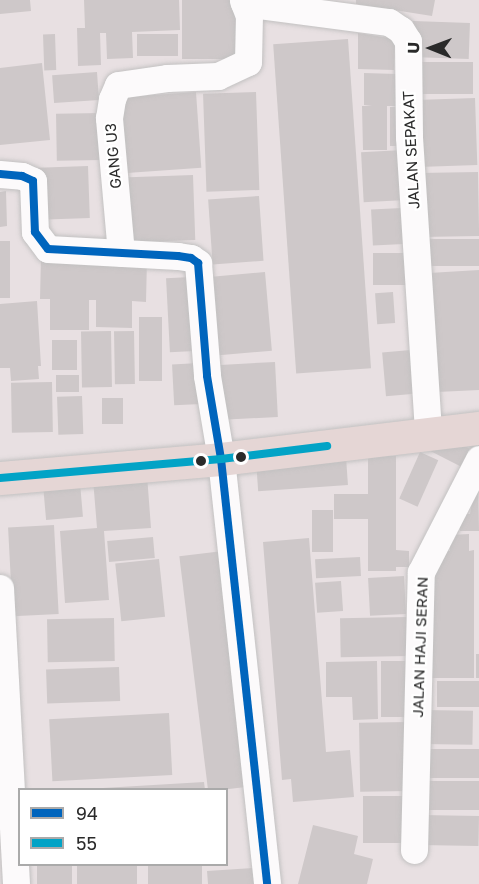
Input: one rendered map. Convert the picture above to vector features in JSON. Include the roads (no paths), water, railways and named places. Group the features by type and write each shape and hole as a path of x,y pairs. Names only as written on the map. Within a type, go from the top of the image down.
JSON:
{"main road":[{"path":"0,478 221,459 428,432 479,428"}],"street":[{"name":"GANG U3","path":"121,253 109,118 112,99 118,85 166,78 218,76 248,62 249,16 244,1"},
{"name":"JALAN SEPAKAT","path":"244,1 389,22 401,30 408,41 409,137 428,432"},
{"path":"0,174 22,176 33,182 35,232 48,249 178,256 191,258 198,263 207,376 221,459 267,884"},
{"name":"JALAN HAJI SERAN","path":"414,850 421,572 479,459"},
{"path":"0,588 16,884"}]}
